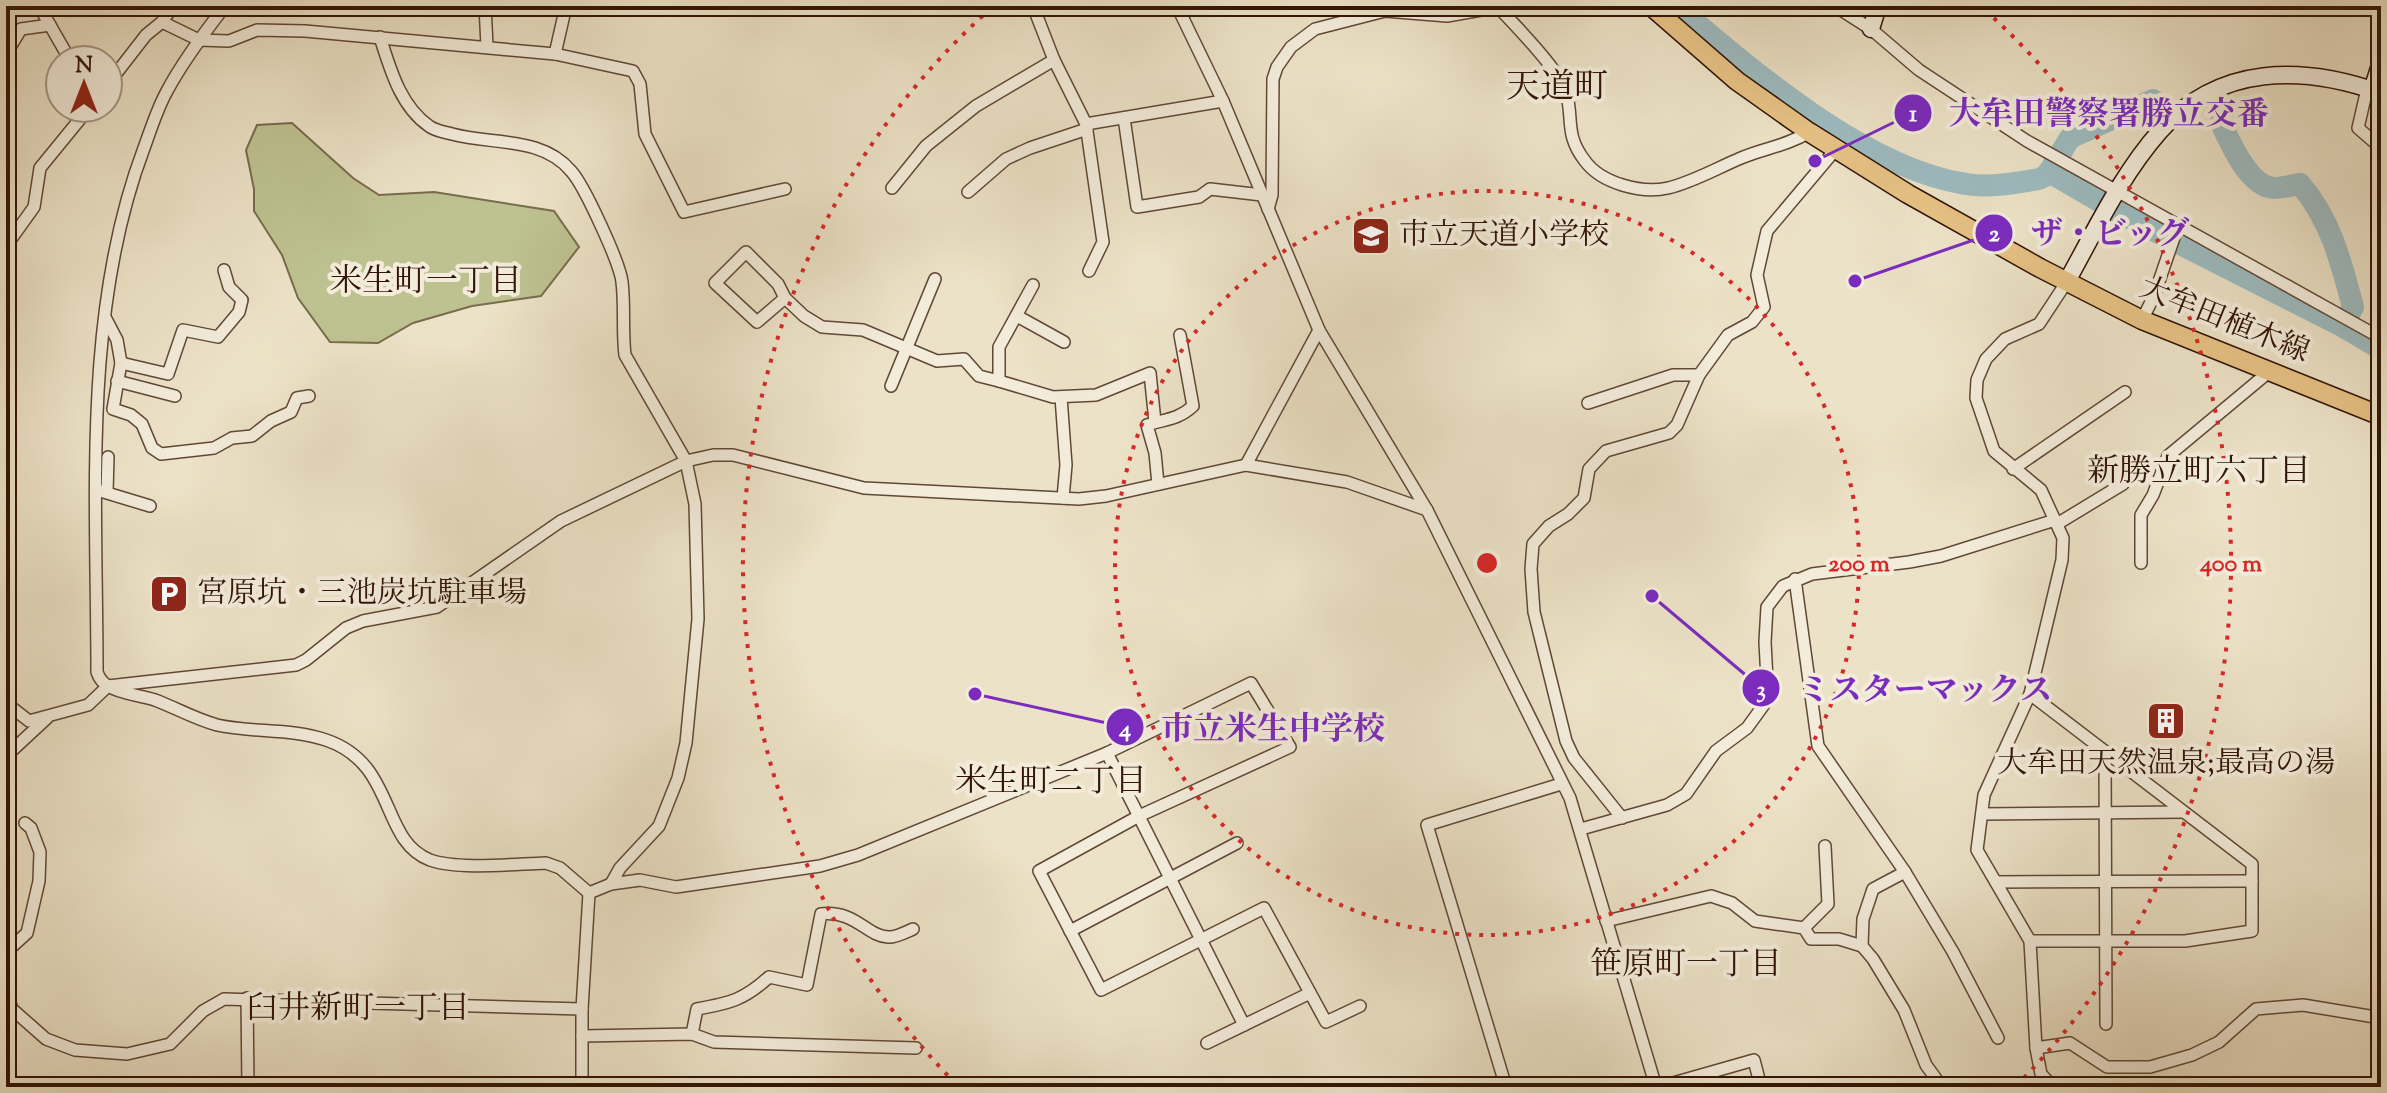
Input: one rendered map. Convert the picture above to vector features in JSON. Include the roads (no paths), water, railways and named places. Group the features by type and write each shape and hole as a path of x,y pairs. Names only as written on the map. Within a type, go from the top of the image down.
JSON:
{"main road":[{"name":"大牟田植木線","path":"1651,6 1737,81 1809,132 1919,200 2066,283 2142,320 2381,416"}],"street":[{"path":"39,6 61,44"},
{"path":"124,63 173,6"},
{"path":"225,6 166,92 131,183 115,249 98,396 102,491 97,672 108,686 219,725 304,734 347,750 363,762 375,777 405,843 431,860 451,864 546,863 560,868 589,893"},
{"path":"485,6 487,46"},
{"path":"555,54 566,6"},
{"path":"1033,6 1054,60 1086,127 1103,242 1089,271"},
{"path":"1177,6 1223,101 1319,330 1427,510 1570,798 1658,1087 1754,1060 1761,1087"},
{"path":"1835,6 1871,29 1930,78 2115,195 2381,338"},
{"path":"1871,29 1878,6"},
{"path":"1268,209 1272,195 1273,79 1277,67 1291,47 1315,29 1388,9 1447,16 1498,7 1543,58 1566,90 1569,133 1584,160 1599,176 1622,184 1666,188 1743,157 1793,142 1809,132"},
{"path":"162,22 199,40 229,41 257,30 380,37 555,54 633,71 640,84 645,134 684,212 785,189"},
{"path":"6,54 21,29 50,25"},
{"path":"380,37 393,77 413,111 431,128 462,137 534,146 557,158 573,172 616,259 622,282 625,355 686,461 695,504 698,619 686,743 678,778 659,826 620,868 611,884"},
{"path":"892,188 926,146 976,106 1054,60"},
{"path":"2381,62 2358,128 2381,148"},
{"path":"2053,1087 2041,1074 2036,1048 2030,941 1977,850 1984,795 2030,694 2062,560 2063,538 2041,490 1994,451 1976,398 1977,380 1986,359 2005,339 2039,324 2066,283 2115,195 2161,129 2184,109 2215,90 2272,74 2309,74 2373,91"},
{"path":"968,192 1006,159 1086,127 1223,101"},
{"path":"1124,118 1137,207 1199,197 1210,189 1262,195"},
{"path":"6,246 34,207 40,168 76,124"},
{"path":"1622,818 1574,758 1566,741 1534,612 1533,544 1549,526 1568,514 1584,498 1589,469 1606,451 1669,433 1677,425 1699,375 1728,335 1752,322 1764,307 1757,275 1767,231 1836,149"},
{"path":"2142,320 2154,296 2177,229"},
{"path":"785,298 757,322 715,283 746,252 778,284 785,298 804,316 822,327 863,330 937,361 964,359 979,376 1053,397 1096,395 1150,373 1155,422"},
{"path":"121,363 168,374 183,330 218,337 239,312 242,300 229,287 224,270"},
{"path":"891,386 935,279"},
{"path":"999,381 999,347 1033,285"},
{"path":"1017,316 1064,342"},
{"path":"105,318 117,340 121,363 113,409 131,415 142,424 152,448 161,454 214,448 232,438 252,436 271,421 291,412 297,398 309,396"},
{"path":"1246,465 1319,330"},
{"path":"1158,484 1155,453 1147,425 1185,414 1193,406 1180,335"},
{"path":"2141,563 2141,515 2153,495 2168,456 2270,371"},
{"path":"1588,403 1673,375 1699,375"},
{"path":"117,381 175,396"},
{"path":"2013,469 2125,392"},
{"path":"1061,397 1066,465 1063,498"},
{"path":"6,703 29,721 88,705 108,686 296,665 346,628 363,621 437,607 561,521 686,461 713,455 733,455 864,488 1063,498 1106,496 1246,465 1347,482 1427,510"},
{"path":"102,491 108,457"},
{"path":"1581,829 1667,805 1686,794 1716,751 1747,728 1768,699 1767,607 1783,586 1812,574 1941,556 2056,522 2123,484"},
{"path":"102,491 150,506"},
{"path":"1795,579 1818,746 1905,872 1953,952 1998,1038"},
{"path":"589,893 611,884 640,880 676,887 820,866 858,855 1107,753 1251,683 1290,747 1139,816 1039,871 1101,990 1264,908 1326,1022 1360,1006"},
{"path":"2030,694 2252,864 2252,931 2185,941 2030,941"},
{"path":"6,756 47,718"},
{"path":"1107,753 1244,1025"},
{"path":"2105,753 2106,1024"},
{"path":"1506,1087 1427,825 1561,784"},
{"path":"1982,814 2183,812"},
{"path":"6,952 27,933 39,881 40,852 31,828 25,823"},
{"path":"1070,931 1237,843"},
{"path":"1804,928 1828,904 1825,846"},
{"path":"1862,946 1863,919 1873,889 1905,872"},
{"path":"1996,882 2252,881"},
{"path":"582,1087 582,1009 589,893"},
{"path":"1606,921 1711,896 1732,903 1755,921 1804,928 1811,939 1839,939 1862,946 1904,1010 1926,1065 1942,1087"},
{"path":"692,1034 697,1009 736,1002 752,993 769,977 807,985 821,914 834,913 857,920 875,933 889,938 913,929"},
{"path":"6,990 12,1009 46,1039 75,1050 127,1054 170,1044 203,1011 224,999 582,1009"},
{"path":"1207,1043 1310,993"},
{"path":"247,998 248,1087"},
{"path":"2036,1048 2070,1043 2107,1067 2150,1067 2192,1055 2219,1042 2256,1009 2303,1005 2381,1018"},
{"path":"582,1036 692,1034 714,1042 916,1048"}],"waterway":[{"path":"1676,6 1775,87 1850,138 1928,175 1966,184 1993,185 2039,179 2047,175 2070,138 2153,100"},
{"path":"2221,123 2242,163 2256,180 2274,188 2300,184 2311,198 2334,242 2353,307 2342,326 2381,349"},
{"path":"2049,172 2125,216 2342,326"}],"place":[{"name":"大牟田警察署勝立交番","path":"1815,161"},
{"name":"市立天道小学校","path":"1371,236"},
{"name":"ザ・ビッグ","path":"1855,281"},
{"name":"宮原坑・三池炭坑駐車場","path":"169,594"},
{"name":"ミスターマックス","path":"1652,596"},
{"name":"市立米生中学校","path":"975,694"},
{"name":"大牟田天然温泉;最高の湯","path":"2166,721"}],"district":[{"name":"天道町","path":"1557,88"},
{"name":"米生町一丁目","path":"426,283"},
{"name":"新勝立町六丁目","path":"2199,473"},
{"name":"米生町二丁目","path":"1051,783"},
{"name":"笹原町一丁目","path":"1686,966"},
{"name":"臼井新町一丁目","path":"358,1010"}]}
